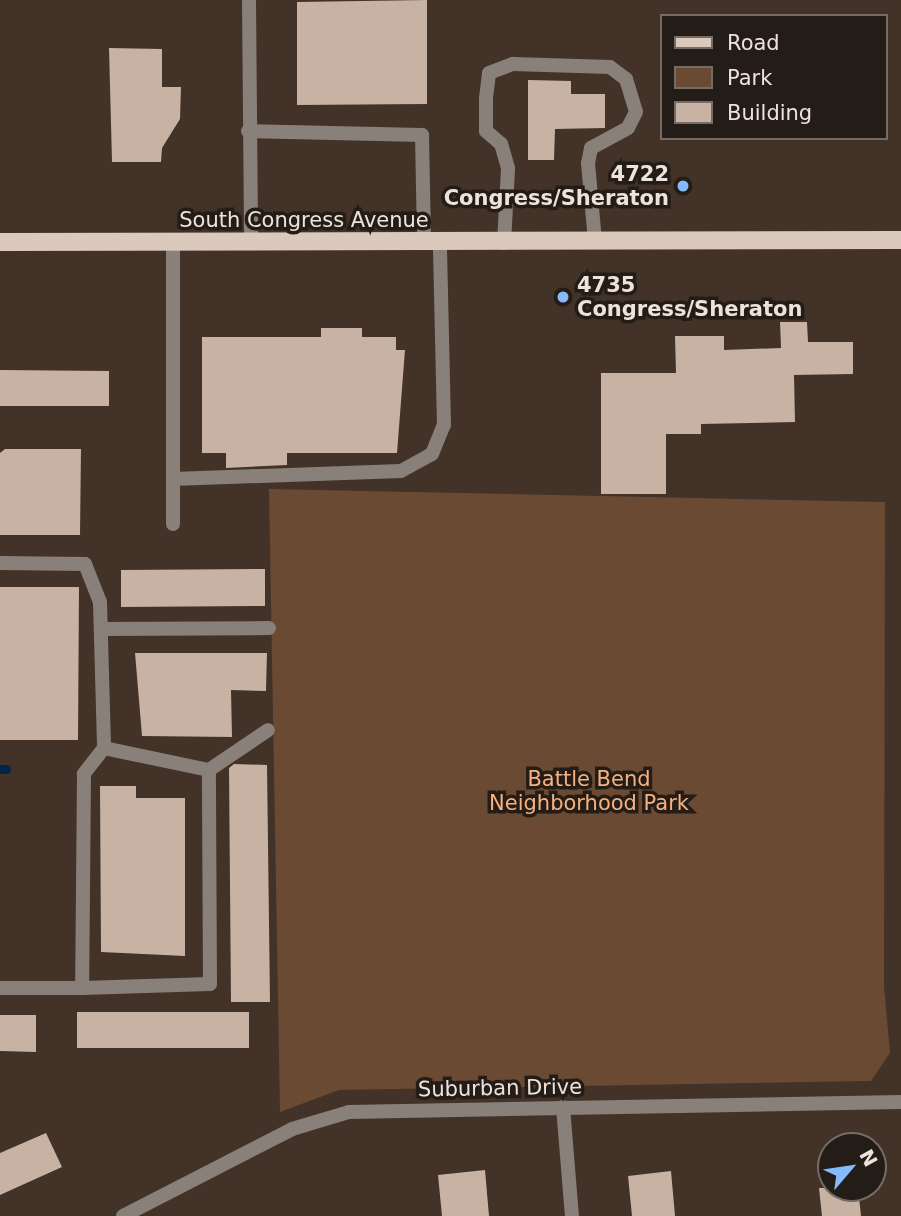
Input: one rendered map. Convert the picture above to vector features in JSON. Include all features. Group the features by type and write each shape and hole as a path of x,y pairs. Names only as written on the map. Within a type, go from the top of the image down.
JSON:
{"main road":[{"name":"South Congress Avenue","path":"0,242 504,243 901,240"}],"street":[{"path":"249,0 251,243"},
{"path":"504,243 508,168 501,144 486,131 486,97 489,73 513,64 610,67 626,79 636,112 628,128 592,148 588,163 595,242"},
{"path":"173,479 401,471 432,454 444,425 422,135 248,131"},
{"path":"173,242 173,524"},
{"path":"0,563 85,564 100,602 104,748 84,774 82,988"},
{"path":"102,629 269,628"},
{"path":"104,748 209,770 268,730"},
{"path":"0,988 210,984 209,770"},
{"name":"Suburban Drive","path":"124,1216 155,1210 292,1129 348,1112 901,1102"},
{"path":"563,1107 572,1216"}],"green space":[{"name":"Battle Bend Neighborhood Park","path":"269,489 885,502 884,986 890,1053 871,1081 339,1090 280,1112"}],"building":[{"path":"427,0 427,104 297,105 297,2"},
{"path":"109,48 162,49 162,87 181,87 180,119 162,148 161,162 112,162"},
{"path":"528,80 571,81 571,94 605,94 605,128 555,129 554,160 528,160"},
{"path":"780,322 807,322 808,342 853,342 853,374 794,375 795,422 701,424 701,434 666,434 666,494 601,494 601,373 676,373 675,336 724,336 724,350 781,348"},
{"path":"321,328 362,328 362,337 396,337 396,350 405,350 397,453 287,453 287,465 226,468 226,453 202,453 202,337 321,337"},
{"path":"0,370 109,371 109,406 0,406"},
{"path":"5,449 81,449 80,535 0,535 0,453"},
{"path":"265,569 265,606 121,607 121,570"},
{"path":"0,587 79,587 78,740 0,740"},
{"path":"135,653 267,653 266,691 231,690 232,737 142,736"},
{"path":"234,764 267,765 270,1002 231,1002 229,768"},
{"path":"100,786 136,786 136,798 185,798 185,956 101,952"},
{"path":"77,1012 249,1012 249,1048 77,1048"},
{"path":"0,1015 36,1015 36,1052 0,1051"},
{"path":"46,1133 62,1167 0,1195 0,1153"},
{"path":"485,1170 489,1216 442,1216 438,1175"},
{"path":"671,1171 675,1216 632,1216 628,1176"},
{"path":"820,1202 860,1202 861,1216 822,1216"}],"waterway":[{"path":"0,769 6,769"}],"place":[{"name":"4722 Congress/Sheraton","path":"683,186"},
{"name":"4735 Congress/Sheraton","path":"563,297"}]}
